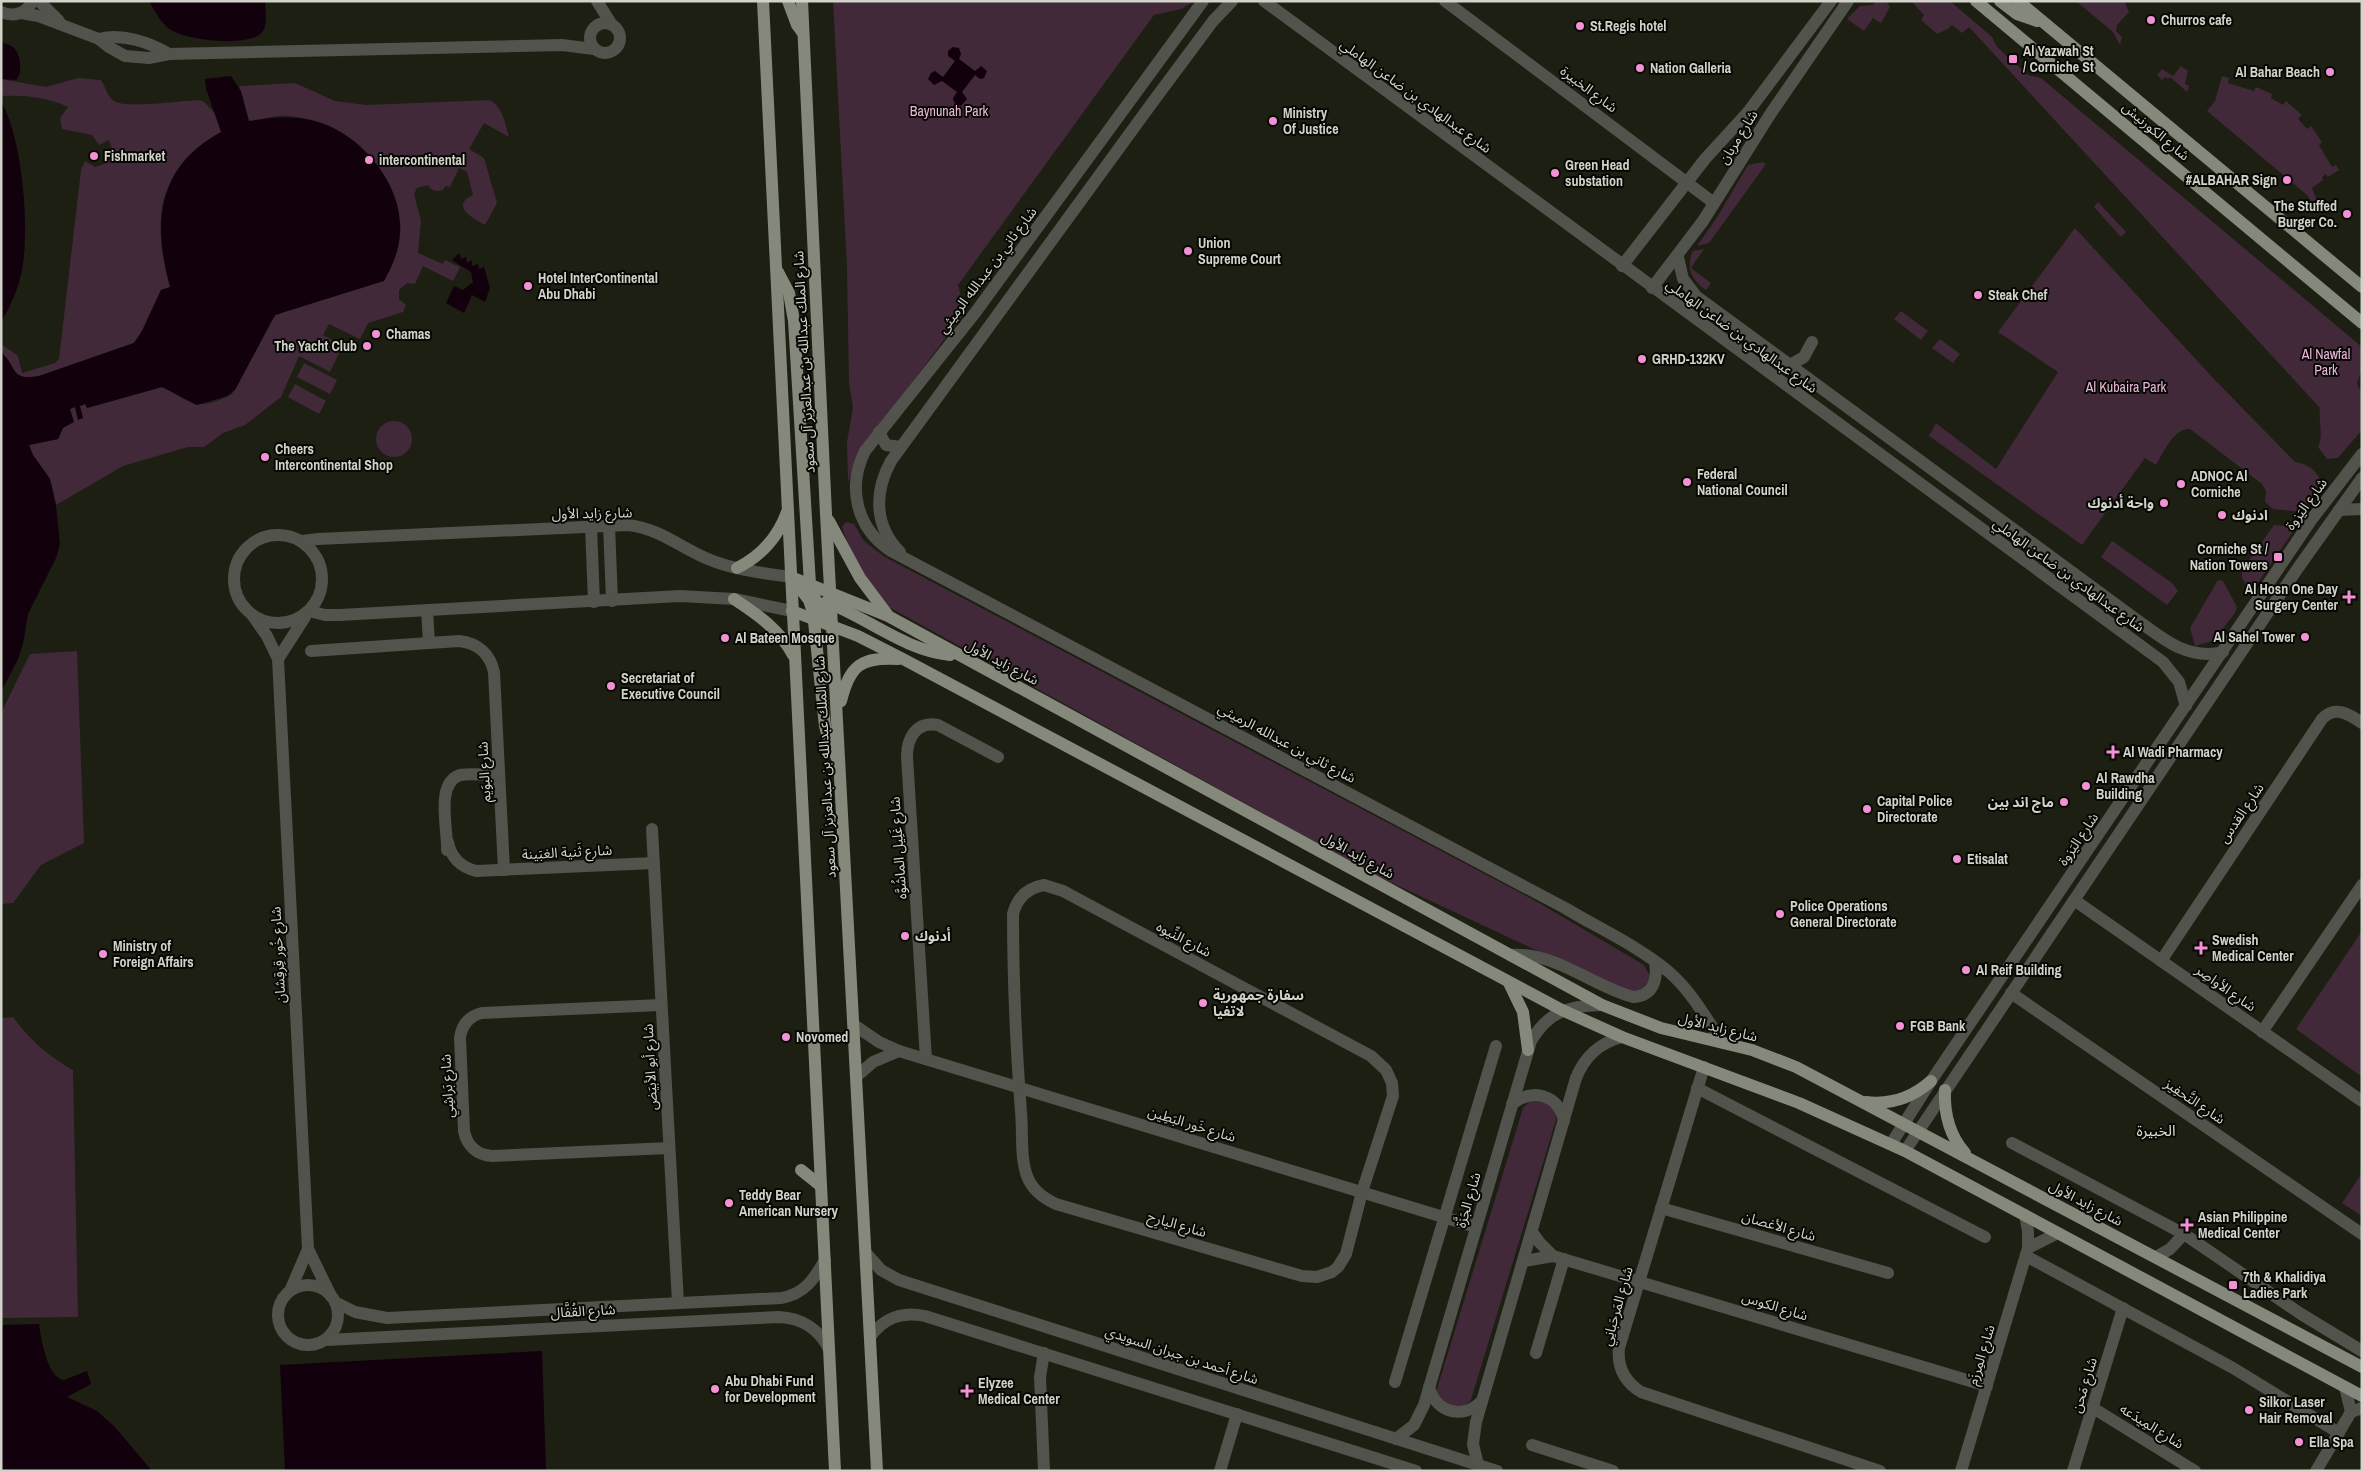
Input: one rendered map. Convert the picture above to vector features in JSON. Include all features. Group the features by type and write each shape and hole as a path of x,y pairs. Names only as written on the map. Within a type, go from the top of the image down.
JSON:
{"main road":[{"name":"شارع الملك عبدالله بن عبدالعزيز آل سعود","path":"763,1 835,1471"},
{"path":"788,1 794,20 803,33"},
{"name":"شارع الملك عبدالله بن عبدالعزيز آل سعود","path":"802,1 826,514 877,1471"},
{"name":"شارع الكورنيش","path":"1976,1 2362,323"},
{"path":"2000,1 2022,16 2044,23"},
{"name":"شارع الكورنيش","path":"2018,1 2362,287"},
{"path":"776,270 789,293 793,313 810,584 825,726 830,745 840,762"},
{"path":"737,568 754,558 770,542 784,520 788,507"},
{"path":"826,514 860,578 888,616"},
{"path":"791,577 812,599 833,627"},
{"name":"شارع زايد الأول","path":"791,577 810,584 832,599 888,616 1602,1005 1660,1028 1752,1050 1796,1067 2362,1367"},
{"path":"734,599 776,630 795,658"},
{"path":"957,655 936,653 916,647 832,599 812,599 799,604 792,612 858,636 903,659 1562,1010 1622,1037 1798,1104 1891,1144 2362,1396"},
{"path":"837,715 847,680 855,668 874,658 903,659"},
{"path":"1509,983 1523,1012 1528,1050"},
{"path":"1860,1100 1883,1102 1899,1100 1916,1092 1931,1081"},
{"path":"1945,1090 1945,1110 1950,1128 1958,1145 1970,1158"},
{"path":"801,1170 821,1186"}],"street":[{"path":"21,13 33,1"},
{"path":"39,1 64,26"},
{"path":"1,12 10,15 21,13 38,16 101,38 169,54 562,45 594,49 604,54 613,51 617,47 619,43 618,32 596,1"},
{"path":"594,49 590,40 596,1"},
{"name":"شارع ثاني بن عبدالله الرميثي","path":"1204,1 975,313 865,451 858,467 855,485 857,504 864,522 876,539 891,550 1565,908 1655,962 1685,989 1722,1042"},
{"name":"شارع ثاني بن عبدالله الرميثي","path":"903,555 886,532 878,504 882,478 901,447 1152,103 1214,21 1232,1"},
{"name":"شارع عبدالهادي بن ضاعن الهاملي","path":"1264,1 2122,632 2169,668 2179,682 2186,706"},
{"name":"شارع الخبيرة","path":"1445,1 1714,203"},
{"name":"شارع مربان","path":"1622,266 1687,181 1748,112 1831,1"},
{"name":"شارع مربان","path":"1652,288 1678,257 1770,113 1848,1"},
{"path":"562,45 581,37 603,23 612,25"},
{"name":"شارع عبدالهادي بن ضاعن الهاملي","path":"1678,257 1683,279 1696,296 2133,616 2180,649 2202,654 2225,649"},
{"path":"1790,365 1804,357 1812,342"},
{"path":"879,432 886,445 901,447"},
{"name":"شارع اليَزوة","path":"1891,1144 1931,1081 2312,519 2362,454"},
{"path":"2339,510 2362,509 2358,482"},
{"path":"1905,1151 2358,482"},
{"name":"شارع زايد الأول","path":"302,542 318,539 628,525 649,529 671,538 707,559 737,568 791,577"},
{"path":"591,526 594,602"},
{"path":"609,526 612,601"},
{"path":"278,659 308,612 322,590 322,571 314,553 302,542 284,535 267,536 256,541 242,554 236,566 234,584 240,602 253,616 271,623 280,624 298,619 308,612 332,615 680,596 734,599 792,612"},
{"path":"427,610 429,643"},
{"name":"شارع خُور قِرقِشان","path":"253,616 268,636 278,659 308,1249 333,1299"},
{"path":"2122,632 2129,628 2133,616"},
{"name":"شارع البوَيم","path":"311,651 459,641 472,644 482,650 490,660 494,672 504,870"},
{"path":"2225,649 2240,656"},
{"name":"شارع القدس","path":"2160,961 2322,719 2328,713 2341,711 2362,723"},
{"name":"شارع غَلِيل الماشُوَّه","path":"926,1059 907,758 908,741 918,728 928,724 938,725 998,757"},
{"name":"شارع ثَنية الغبَينة","path":"499,775 458,776 450,782 444,796 448,842 447,854 456,868 466,873 654,862"},
{"name":"شارع أبو الأبيَض","path":"652,829 678,1303"},
{"path":"2262,1032 2362,885"},
{"name":"شارع النِّيوه","path":"1019,1088 1013,914 1017,902 1026,892 1038,886 1050,886 1362,1051 1382,1064 1390,1076 1393,1096 1362,1192"},
{"name":"شارع الأواصِر","path":"2074,900 2362,1101"},
{"path":"1510,955 1524,954 1542,958 1632,997 1642,995 1654,986 1656,975 1655,962"},
{"name":"شارع التَّحفِيز","path":"2011,993 2362,1234"},
{"name":"شارع بَراشِي","path":"662,1005 482,1013 471,1017 463,1026 460,1038 464,1131 471,1147 481,1154 492,1156 669,1148"},
{"path":"1562,1010 1602,1005"},
{"name":"شارع الجَزَّة","path":"1396,1439 1408,1430 1418,1418 1429,1387 1528,1050 1541,1026 1562,1010"},
{"name":"شارع خَور البَطِين","path":"854,1025 879,1042 899,1051 1476,1227"},
{"path":"1478,1465 1473,1436 1576,1078 1585,1060 1599,1047 1622,1037"},
{"path":"1395,1382 1496,1046"},
{"path":"857,1076 873,1062 899,1051"},
{"name":"شارع المَرحَبانِي","path":"1704,1067 1618,1356 1624,1376 1634,1388 1642,1392 1880,1471"},
{"name":"شارع اليارِح","path":"1019,1088 1027,1177 1038,1194 1056,1204 1302,1276 1318,1277 1332,1272 1342,1261 1362,1192"},
{"path":"1697,1088 1985,1237"},
{"path":"1512,1104 1528,1094 1546,1096 1557,1104 1564,1121"},
{"path":"2012,1143 2184,1234 2294,1310 2362,1351"},
{"name":"شارع الأغصان","path":"1661,1208 1888,1272"},
{"name":"شارع المِرزَم","path":"1962,1471 2027,1252 2028,1231 2025,1215"},
{"name":"شارع الكوس","path":"1532,1232 1540,1244 1559,1257 1987,1386"},
{"path":"2058,1233 2027,1252 2123,1308 2233,1368 2339,1433"},
{"path":"2156,1257 2170,1249 2184,1234"},
{"name":"شارع خُور قِرقِشان","path":"290,1291 308,1249"},
{"name":"شارع أحمد بن جبران السويدي","path":"866,1253 881,1270 899,1280 1497,1471"},
{"path":"1536,1353 1559,1257"},
{"name":"شارع الكوس","path":"1524,1261 1559,1257"},
{"name":"شارع القُفَّال","path":"333,1299 365,1316 387,1318 776,1298 792,1296 806,1288 825,1260"},
{"path":"304,1285 311,1285 326,1291 333,1299 338,1319 332,1334 326,1340 318,1344 302,1345 288,1338 283,1332 280,1326 278,1310 280,1303 290,1291 304,1285"},
{"path":"773,1317 778,1308 776,1298"},
{"name":"شارع مَحن","path":"2073,1471 2123,1308"},
{"path":"870,1337 887,1320 900,1315 918,1314 1237,1414 1393,1467 1416,1471"},
{"name":"شارع القُفَّال","path":"326,1340 787,1317 803,1322 821,1336 830,1349"},
{"path":"1044,1353 1040,1377 1044,1471"},
{"path":"1429,1387 1434,1398 1448,1410 1467,1411 1482,1401"},
{"path":"2316,1471 2339,1433 2357,1410 2345,1387"},
{"name":"شارع المِيدَعه","path":"2093,1408 2195,1471"},
{"path":"1220,1471 1237,1414"},
{"path":"1532,1445 1582,1467 1614,1471"}],"green space":[{"name":"Baynunah Park","path":"833,1 1195,1 1181,9 1154,15 958,285 965,312 861,450 848,482 847,442 853,408 849,383 847,267"},
{"path":"1876,1 1886,1 1890,7 1881,23 1873,18 1864,31 1847,19 1860,6 1873,5"},
{"name":"Al Nawfal Park","path":"1911,1 1950,1 1992,37 1997,47 2028,75 2041,78 2362,347 2362,368 2357,384 2362,393 2362,430 2338,458 2327,459 2318,447 2321,438 2320,408 1969,27 1962,33 1952,25 1937,34 1921,20 1924,15"},
{"path":"2076,1 2124,1 2129,12 2117,25 2116,31 2122,37 2120,45 2113,32"},
{"path":"2181,66 2188,71 2185,84 2189,86 2187,92 2170,77 2168,79 2165,77 2162,80 2157,75 2162,69 2173,76"},
{"path":"2222,76 2229,78 2228,83 2254,91 2256,87 2272,94 2271,98 2283,105 2286,101 2302,115 2298,119 2307,129 2311,126 2322,142 2319,145 2332,167 2336,165 2339,170 2328,177 2326,174 2322,177 2323,180 2312,188 2321,211 2319,213 2307,195 2207,111 2215,101"},
{"path":"78,78 101,80 111,98 122,104 198,100 203,101 214,112 237,94 240,86 295,83 335,101 366,105 490,100 501,112 509,137 484,123 469,149 484,158 497,203 485,225 470,216 463,208 463,203 473,195 467,172 459,168 450,187 446,186 443,190 438,191 433,190 428,185 417,188 414,194 421,221 418,253 443,264 445,260 460,267 453,281 423,266 415,284 407,283 399,290 399,299 406,305 403,312 368,323 360,339 329,324 323,335 343,345 330,372 299,356 281,397 245,425 223,433 204,447 188,447 123,466 56,505 50,479 33,455 29,445 58,439 70,409 75,407 79,419 80,406 85,404 87,408 162,387 195,404 212,402 232,394 276,315 289,310 397,205 386,181 373,160 356,142 327,125 303,118 278,116 257,121 212,138 199,146 185,161 167,190 162,209 161,239 163,258 170,287 161,290 142,331 134,343 39,376 20,377 15,374 7,362 1,344 18,356 22,373 55,363 59,359 81,170 85,161 95,167 107,163 113,152 109,140 99,145 92,135 62,129 60,118 68,107 35,97 1,96 1,79 46,87"},
{"path":"1763,162 1766,164 1709,243 1697,246 1716,219 1748,165"},
{"path":"2098,202 2126,232 2121,237 2094,207"},
{"name":"Al Kubaira Park","path":"2075,228 2214,379 2295,462 2308,466 2318,475 2321,485 2303,512 2273,509 2265,502 2266,491 2262,484 2190,429 2184,430 2174,437 2156,465 2145,458 2082,545 1929,436 1936,423 1996,469 2058,372 1998,332"},
{"path":"1704,249 1691,268 1711,283 1706,290 1694,278 1690,268 1693,251"},
{"path":"1901,311 1928,331 1921,340 1894,319"},
{"path":"1940,339 1960,354 1953,363 1932,348"},
{"path":"304,363 337,380 330,394 297,377"},
{"path":"295,384 326,401 319,414 288,397"},
{"path":"394,421 401,422 407,426 411,432 411,446 407,452 401,456 394,457 387,456 381,452 377,446 376,439 377,432 381,426 387,422"},
{"path":"846,522 854,524 864,541 885,557 1534,900 1644,965 1650,976 1647,983 1640,990 1628,993 1373,874 887,606 867,578 845,538 842,527"},
{"path":"2274,525 2296,527 2251,593 2242,578 2242,570"},
{"path":"2112,541 2172,583 2178,591 2167,605 2101,557"},
{"path":"2218,580 2223,581 2237,607 2235,613 2213,641 2195,646 2190,628"},
{"path":"77,651 84,843 41,865 13,903 1,904 1,713 30,654"},
{"path":"2362,931 2362,1077 2296,1029"},
{"path":"13,1017 40,1047 73,1070 78,1317 1,1318 1,1018"},
{"path":"1537,1098 1555,1109 1556,1120 1471,1400 1464,1407 1447,1409 1436,1392 1523,1108 1531,1100"},
{"path":"2362,1173 2362,1216 2342,1203"}],"shaded area":[{"path":"149,1 265,1 266,23 263,31 253,38 217,41 191,37 165,26"},
{"path":"1,42 13,47 18,54 20,73 16,80 1,79"},
{"path":"953,47 959,48 961,54 959,59 975,71 981,66 987,71 984,78 980,79 975,75 962,92 967,99 961,106 954,102 953,98 957,92 942,81 934,85 928,79 931,73 935,71 943,77 955,61 948,56 948,51"},
{"path":"231,76 241,91 249,121 285,117 312,120 337,130 366,152 388,182 400,216 400,234 395,259 384,281 275,315 235,390 227,396 197,405 162,387 87,408 85,404 80,406 83,418 78,420 75,407 70,409 74,422 63,428 58,439 29,445 33,455 50,479 56,505 60,544 56,558 28,614 23,644 18,659 1,692 1,352 18,375 29,377 39,376 134,343 142,331 161,290 170,287 162,241 162,219 165,199 172,180 183,162 199,146 221,132 206,89 205,79"},
{"path":"1,101 14,136 19,158 24,204 25,246 18,286 1,322"},
{"path":"459,253 461,259 466,257 467,263 472,260 472,266 478,264 479,269 484,267 490,288 485,302 472,295 464,313 446,303 454,286 463,290 473,282 471,272 452,260"},
{"path":"39,1324 49,1365 58,1378 64,1380 87,1371 91,1384 67,1397 97,1411 115,1427 152,1471 1,1471 1,1325"},
{"path":"542,1351 546,1471 285,1471 280,1365"}],"place":[{"name":"Churros cafe","path":"2151,20"},
{"name":"St.Regis hotel","path":"1580,26"},
{"name":"Al Yazwah St / Corniche St","path":"2013,59"},
{"name":"Nation Galleria","path":"1640,68"},
{"name":"Al Bahar Beach","path":"2330,72"},
{"name":"Ministry Of Justice","path":"1273,121"},
{"name":"Fishmarket","path":"94,156"},
{"name":"intercontinental","path":"369,160"},
{"name":"Green Head substation","path":"1555,173"},
{"name":"#ALBAHAR Sign","path":"2287,180"},
{"name":"The Stuffed Burger Co.","path":"2347,214"},
{"name":"Union Supreme Court","path":"1188,251"},
{"name":"Hotel InterContinental Abu Dhabi","path":"528,286"},
{"name":"Steak Chef","path":"1978,295"},
{"name":"Chamas","path":"376,334"},
{"name":"The Yacht Club","path":"367,346"},
{"name":"GRHD-132KV","path":"1642,359"},
{"name":"Cheers Intercontinental Shop","path":"265,457"},
{"name":"Federal National Council","path":"1687,482"},
{"name":"ADNOC Al Corniche","path":"2181,484"},
{"name":"واحة أدنوك","path":"2164,503"},
{"name":"ادنوك","path":"2222,515"},
{"name":"Corniche St / Nation Towers","path":"2278,557"},
{"name":"Al Hosn One Day Surgery Center","path":"2349,597"},
{"name":"Al Sahel Tower","path":"2305,637"},
{"name":"Al Bateen Mosque","path":"725,638"},
{"name":"Secretariat of Executive Council","path":"611,686"},
{"name":"Al Wadi Pharmacy","path":"2113,752"},
{"name":"Al Rawdha Building","path":"2086,786"},
{"name":"ماج اند بين","path":"2064,802"},
{"name":"Capital Police Directorate","path":"1867,809"},
{"name":"Etisalat","path":"1957,859"},
{"name":"Police Operations General Directorate","path":"1780,914"},
{"name":"أدنوك","path":"905,936"},
{"name":"Swedish Medical Center","path":"2201,948"},
{"name":"Ministry of Foreign Affairs","path":"103,954"},
{"name":"Al Reif Building","path":"1966,970"},
{"name":"سفارة جمهورية لاتفيا","path":"1203,1003"},
{"name":"FGB Bank","path":"1900,1026"},
{"name":"Novomed","path":"786,1037"},
{"name":"Teddy Bear American Nursery","path":"729,1203"},
{"name":"Asian Philippine Medical Center","path":"2187,1225"},
{"name":"7th & Khalidiya Ladies Park","path":"2233,1285"},
{"name":"Abu Dhabi Fund for Development","path":"715,1389"},
{"name":"Elyzee Medical Center","path":"967,1391"},
{"name":"Silkor Laser Hair Removal","path":"2249,1410"},
{"name":"Ella Spa","path":"2299,1442"}],"district":[{"name":"الخبيرة","path":"2156,1131"}]}
